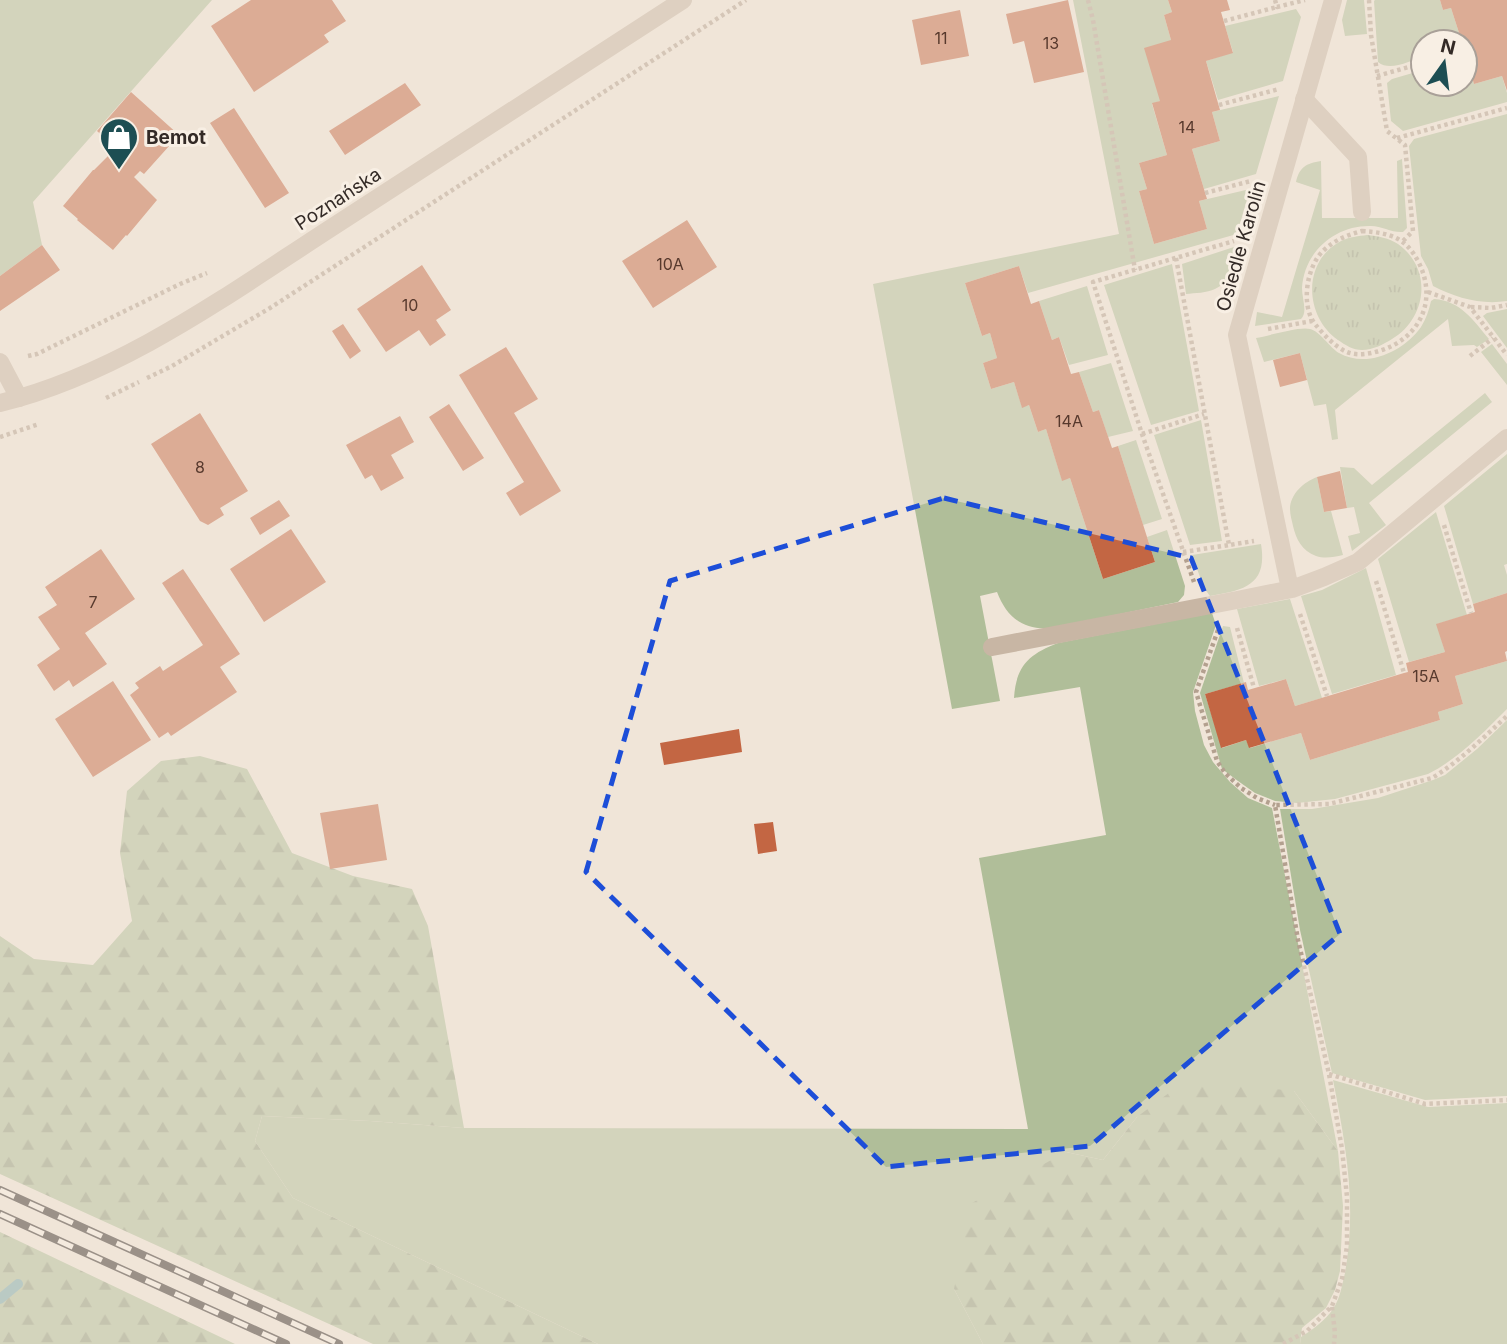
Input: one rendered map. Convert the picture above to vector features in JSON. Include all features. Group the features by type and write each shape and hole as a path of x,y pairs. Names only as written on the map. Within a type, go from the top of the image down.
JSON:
{"street":[{"name":"Poznańska","path":"0,403 58,384 106,364 207,309 683,0"},
{"name":"Osiedle Karolin","path":"1291,589 1237,335 1333,0"},
{"path":"1304,99 1358,157 1362,212"},
{"path":"1,363 19,398"},
{"path":"992,647 1203,606 1223,608 1291,589 1358,562 1507,438"}],"path":[{"path":"1088,0 1135,270"},
{"path":"1275,0 1277,6"},
{"path":"1224,21 1306,0"},
{"path":"1369,0 1371,35 1387,131 1405,145 1413,231 1403,241"},
{"path":"1377,76 1409,67"},
{"path":"1219,105 1286,87"},
{"path":"1396,139 1507,108"},
{"path":"1205,193 1258,179"},
{"path":"1362,231 1385,233 1403,241 1415,255 1425,275 1428,292 1423,316 1410,334 1390,348 1367,355 1348,353 1332,342 1312,321 1306,294 1310,272 1322,252 1340,238 1362,231"},
{"path":"1203,606 1142,434 1093,282 1240,240"},
{"path":"1176,258 1229,545"},
{"path":"1,363 37,354 214,270"},
{"path":"1428,292 1470,307 1507,305"},
{"path":"1470,307 1507,355"},
{"path":"1237,335 1312,321"},
{"path":"1470,356 1493,338"},
{"path":"1142,434 1204,414"},
{"path":"1436,497 1471,613"},
{"path":"1183,552 1279,536"},
{"path":"1368,553 1404,673"},
{"path":"1291,589 1326,696"},
{"path":"1254,688 1233,616 1223,608 1196,692 1217,761 1225,773 1249,793 1275,805 1329,804 1432,778 1444,771 1507,716"},
{"path":"1275,805 1298,940 1329,1074 1342,1149 1347,1221 1347,1246 1342,1279 1332,1306 1307,1331 1283,1344"},
{"path":"1329,1074 1425,1104 1507,1100"},
{"path":"1332,1306 1334,1344"}],"highlighted area":[{"path":"944,498 1191,558 1340,934 1090,1146 886,1167 586,872 670,581"}],"green space":[{"path":"0,0 212,0 33,202 42,245 0,276"},
{"path":"1073,0 1168,0 1172,12 1164,15 1171,40 1160,101 1152,104 1167,155 1139,163 1147,189 1139,191 1154,244 1207,229 1199,201 1250,189 1237,234 1028,293 1019,266 965,283 982,336 990,333 997,358 983,363 991,389 1014,382 1022,407 1029,405 1038,432 1046,429 1062,480 1070,478 1103,579 1155,562 1147,537 1167,530 1185,586 1184,595 1178,602 1052,628 1033,627 1018,621 1011,616 997,592 980,596 1000,701 952,709 873,284 1119,234"},
{"path":"1347,0 1364,0 1367,34 1345,36 1342,20"},
{"path":"1440,0 1443,10 1451,8 1457,28 1409,28 1409,62 1383,65 1378,62 1374,1"},
{"path":"1296,9 1301,17 1283,81 1218,100 1206,61 1233,52 1225,26"},
{"path":"1409,74 1409,98 1479,98 1479,83 1502,76 1507,102 1403,131 1391,121 1387,83"},
{"path":"1279,96 1256,174 1204,189 1192,149 1220,141 1212,112"},
{"path":"1507,114 1507,301 1469,300 1433,286 1421,256 1409,146 1414,139"},
{"path":"1402,159 1407,228 1399,232 1375,226 1358,227 1334,236 1315,252 1304,275 1304,309 1301,319 1255,326 1257,312 1282,317 1320,190 1296,182 1301,170 1311,163 1321,161 1322,218 1398,218 1397,161"},
{"path":"1367,235 1391,240 1409,254 1417,266 1421,293 1419,306 1404,330 1382,345 1362,350 1346,345 1327,330 1319,317 1312,289 1319,262 1328,250 1341,241"},
{"path":"1237,246 1247,249 1225,282 1212,290 1186,294 1182,264"},
{"path":"1172,264 1199,411 1151,425 1104,285"},
{"path":"1087,286 1108,355 1069,365 1059,337 1052,340 1039,301"},
{"path":"1434,299 1452,303 1459,308 1489,339 1477,347 1452,346 1448,319 1335,410 1338,439 1332,440 1326,404 1314,406 1300,353 1264,362 1256,338 1305,328 1317,333 1339,353 1361,359 1373,358 1395,350 1414,336 1423,324"},
{"path":"1507,309 1507,348 1483,316"},
{"path":"1492,344 1507,364 1507,385 1481,352"},
{"path":"1111,363 1133,431 1108,437 1099,410 1093,412 1079,372"},
{"path":"1485,393 1492,402 1369,503 1386,525 1352,551 1348,536 1360,533 1354,507 1347,508 1340,467 1354,468 1372,485"},
{"path":"1201,420 1222,541 1190,545 1154,435"},
{"path":"1136,440 1162,519 1143,525 1118,446"},
{"path":"1507,454 1507,564 1504,565 1507,593 1473,604 1444,506"},
{"path":"1317,477 1324,512 1331,511 1343,555 1326,558 1311,554 1300,544 1294,531 1290,511 1292,498 1303,485"},
{"path":"1436,512 1467,615 1437,624 1445,652 1409,662 1378,559"},
{"path":"1261,544 1261,569 1257,577 1242,588 1210,596 1204,588 1192,555"},
{"path":"1366,568 1396,675 1332,694 1301,596 1322,590"},
{"path":"1290,599 1322,698 1295,706 1286,679 1259,686 1237,609"},
{"path":"1212,613 1216,625 1193,692 1195,711 1204,745 1213,762 1248,798 1272,808 1338,1151 1294,1091 1137,1117 1103,1160 1066,1152 954,1289 983,1344 598,1344 293,1198 255,1141 262,1116 464,1128 1028,1129 979,858 1106,835 1080,687 1014,698 1018,677 1021,669 1032,657 1058,643"},
{"path":"1223,626 1230,627 1244,683 1205,694 1222,748 1246,740 1250,748 1301,733 1310,760 1440,720 1438,712 1463,704 1455,676 1507,661 1507,709 1460,753 1428,774 1335,799 1297,803 1275,801 1255,793 1222,769 1200,693"},
{"path":"1507,720 1507,1096 1425,1100 1332,1073 1300,930 1280,809 1312,809 1378,798 1433,780 1445,775"},
{"path":"200,756 247,769 292,853 353,876 412,889 428,926 464,1128 262,1116 255,1141 293,1198 598,1344 373,1344 0,1174 0,936 34,959 93,965 132,921 120,853 127,791 161,761"},
{"path":"1186,1080 1294,1091 1338,1151 1343,1206 1340,1271 1326,1308 1302,1328 1300,1344 983,1344 954,1289 972,1203 1066,1152 1103,1160 1137,1117"},
{"path":"1333,1080 1428,1107 1507,1103 1507,1344 1300,1344 1301,1337 1330,1313 1345,1273 1350,1199 1342,1128"},
{"path":"0,1232 235,1344 0,1344"}],"building":[{"path":"251,0 332,0 346,21 324,35 329,42 254,92 211,26"},
{"path":"1068,0 1084,72 1034,83 1024,41 1013,44 1006,14"},
{"path":"1168,0 1227,0 1230,10 1221,12 1233,53 1206,61 1220,110 1212,112 1220,141 1192,149 1207,199 1199,201 1207,229 1154,244 1139,191 1147,189 1139,163 1167,155 1152,103 1160,101 1144,48 1171,40 1164,15 1172,12"},
{"path":"1440,0 1507,0 1507,91 1502,76 1479,83 1479,28 1457,28 1451,8 1443,10"},
{"path":"960,10 969,56 921,65 912,20"},
{"path":"405,83 421,105 345,155 329,131"},
{"name":"Bemot","path":"131,92 179,135 144,174 140,171 134,177 157,200 113,250 63,206 93,170 108,156 110,158 117,149 97,131"},
{"path":"234,108 289,193 265,208 210,123"},
{"path":"687,220 717,267 653,308 622,261"},
{"path":"42,245 60,270 0,311 0,276"},
{"path":"422,265 451,310 436,320 446,335 430,346 419,330 386,352 357,309"},
{"path":"1019,266 1031,304 1039,301 1052,340 1059,337 1071,374 1079,372 1093,412 1099,410 1112,448 1118,446 1155,562 1103,579 1070,478 1062,481 1046,429 1038,432 1029,405 1022,408 1014,382 991,389 983,363 997,358 990,333 982,336 965,283"},
{"path":"343,324 361,351 350,359 332,331"},
{"path":"506,347 538,399 514,413 561,491 520,516 506,493 524,482 459,375"},
{"path":"1300,353 1307,380 1280,387 1273,360"},
{"path":"449,404 484,458 463,471 429,417"},
{"path":"200,413 248,491 220,508 224,515 208,525 200,521 151,444"},
{"path":"400,416 414,442 391,455 404,478 381,491 372,475 365,479 346,445"},
{"path":"1340,471 1347,508 1324,512 1317,477"},
{"path":"279,500 290,516 260,535 250,518"},
{"path":"291,529 326,582 264,622 230,569"},
{"path":"101,549 135,599 85,633 107,664 73,687 69,680 54,691 37,665 60,649 38,617 57,605 45,587"},
{"path":"183,569 240,654 220,667 237,692 171,736 168,732 159,738 130,695 139,688 135,683 160,666 163,671 203,645 162,583"},
{"path":"1507,593 1507,661 1455,676 1463,704 1438,712 1440,720 1310,760 1301,733 1249,748 1246,740 1221,748 1205,694 1246,682 1248,690 1286,679 1295,706 1408,672 1406,663 1445,652 1436,624 1475,612 1473,604"},
{"path":"113,681 151,740 93,777 55,719"},
{"path":"739,729 742,752 664,765 660,743"},
{"path":"378,804 387,860 330,869 320,813"},
{"path":"773,822 777,851 758,854 754,824"}],"waterway":[{"path":"0,1299 18,1284"}],"railway":[{"path":"0,1190 339,1344"},
{"path":"0,1214 286,1344"}],"place":[{"name":"Bemot","path":"119,171"}]}
